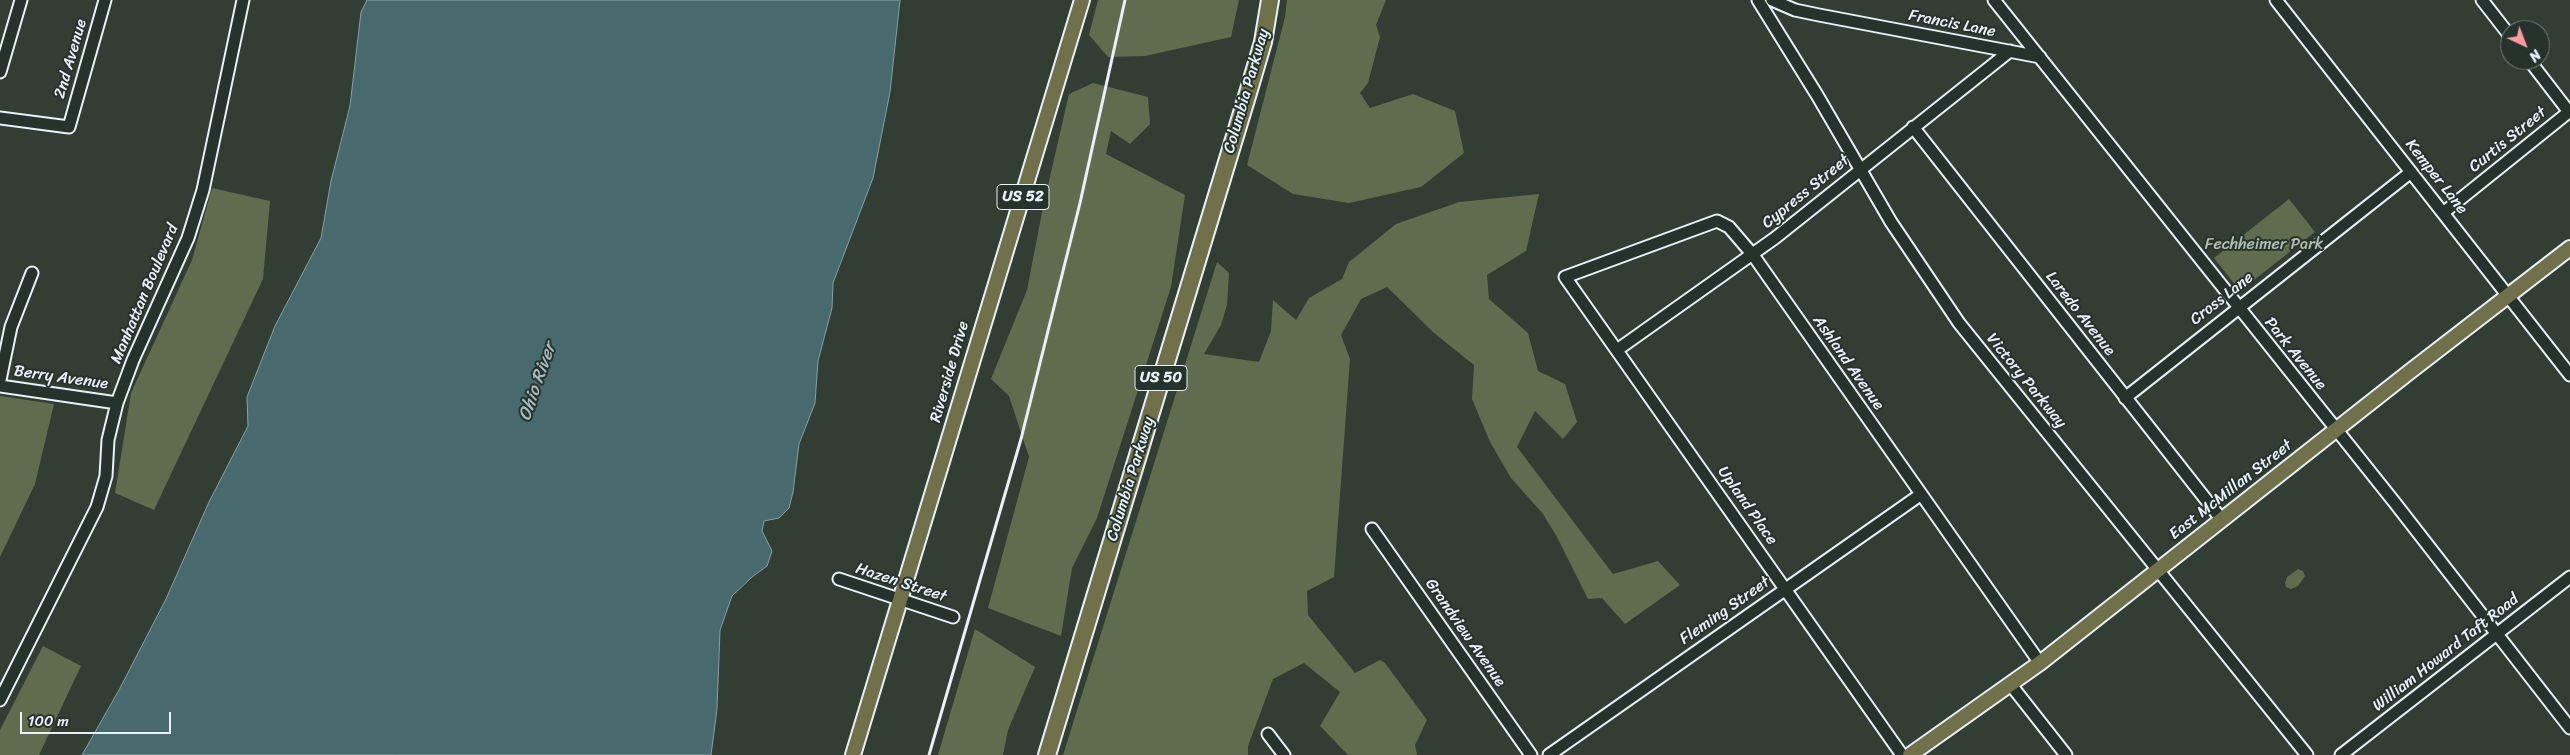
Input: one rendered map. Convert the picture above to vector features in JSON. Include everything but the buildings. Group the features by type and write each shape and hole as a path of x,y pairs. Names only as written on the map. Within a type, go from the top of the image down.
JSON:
{"highway":[{"name":"Columbia Parkway","path":"1047,755 1248,94 1263,42 1270,0"}],"main road":[{"name":"Riverside Drive","path":"853,755 1082,0"},
{"name":"East McMillan Street","path":"1910,755 2040,663 2335,430 2570,248"}],"street":[{"path":"0,72 21,0"},
{"name":"2nd Avenue","path":"0,118 69,127 105,0"},
{"name":"Manhattan Boulevard","path":"0,700 97,506 106,476 108,440 117,403 133,360 173,274 203,190 243,0"},
{"name":"Victory Parkway","path":"1758,0 1921,269 1960,323 2307,755"},
{"name":"Francis Lane","path":"1772,0 1795,10 2040,57"},
{"name":"Park Avenue","path":"1994,0 2498,634 2570,728"},
{"name":"Kemper Lane","path":"2276,0 2570,375"},
{"path":"2482,0 2500,23"},
{"name":"Cypress Street","path":"1617,350 1753,254 2010,51"},
{"path":"2536,70 2569,111"},
{"name":"Curtis Street","path":"2443,213 2569,111"},
{"name":"Laredo Avenue","path":"1913,127 2222,520"},
{"name":"Cross Lane","path":"2125,398 2411,172"},
{"name":"Ashland Avenue","path":"1565,277 1717,221 1729,227 1753,254 1920,495 2040,663"},
{"path":"0,380 11,327 32,273"},
{"name":"Upland Place","path":"1565,277 1902,755"},
{"name":"Berry Avenue","path":"0,386 117,403"},
{"name":"Fleming Street","path":"1549,755 1920,495"},
{"name":"Grandview Avenue","path":"1372,530 1531,755"},
{"name":"William Howard Taft Road","path":"2341,755 2570,577"},
{"name":"Hazen Street","path":"839,580 953,617"},
{"path":"2011,685 2066,755"},
{"path":"1268,734 1284,755"}],"green space":[{"path":"1098,0 1239,0 1231,37 1145,56 1108,57 1089,35"},
{"path":"1287,0 1386,0 1376,25 1380,37 1368,83 1360,93 1370,108 1413,94 1455,111 1464,153 1421,187 1349,203 1293,194 1247,165 1285,17"},
{"path":"1093,83 1148,97 1150,124 1130,144 1111,131 1106,154 1185,195 1171,287 1097,518 1072,568 1061,636 988,608 1029,457 1009,396 991,379 1027,290 1043,207 1069,94"},
{"path":"212,188 270,201 263,279 154,510 115,493 131,393 192,260"},
{"path":"1539,194 1526,251 1487,275 1489,299 1528,333 1538,371 1565,384 1577,422 1563,439 1535,411 1517,447 1613,574 1658,561 1680,585 1625,624 1602,598 1588,599 1557,537 1543,514 1511,478 1490,442 1472,399 1474,365 1434,333 1387,287 1361,299 1341,335 1350,359 1334,577 1307,591 1308,615 1355,673 1380,660 1385,663 1427,720 1415,745 1417,755 1348,755 1320,726 1340,692 1304,663 1273,679 1248,746 1248,755 1063,755 1217,262 1229,273 1227,305 1221,325 1204,354 1259,362 1271,331 1273,300 1296,320 1309,298 1342,279 1349,262 1396,224 1459,202"},
{"name":"Fechheimer Park","path":"2289,199 2315,232 2240,291 2214,258"},
{"path":"0,396 54,404 35,484 0,557"},
{"path":"2298,569 2303,571 2305,576 2298,586 2291,589 2286,587 2287,577"},
{"path":"975,629 1035,667 1008,730 1003,755 938,755"},
{"path":"43,646 81,666 39,755 0,755 0,730"}],"water":[{"name":"Ohio River","path":"367,0 900,0 890,92 873,178 833,283 832,308 818,361 815,403 799,444 789,508 779,518 764,521 762,531 772,551 767,566 732,596 720,630 717,709 711,755 82,755 119,690 166,599 209,502 248,426 247,397 275,326 321,238 331,181 350,106 361,12"}],"railway":[{"path":"929,755 1021,439 1080,203 1125,0"}]}
